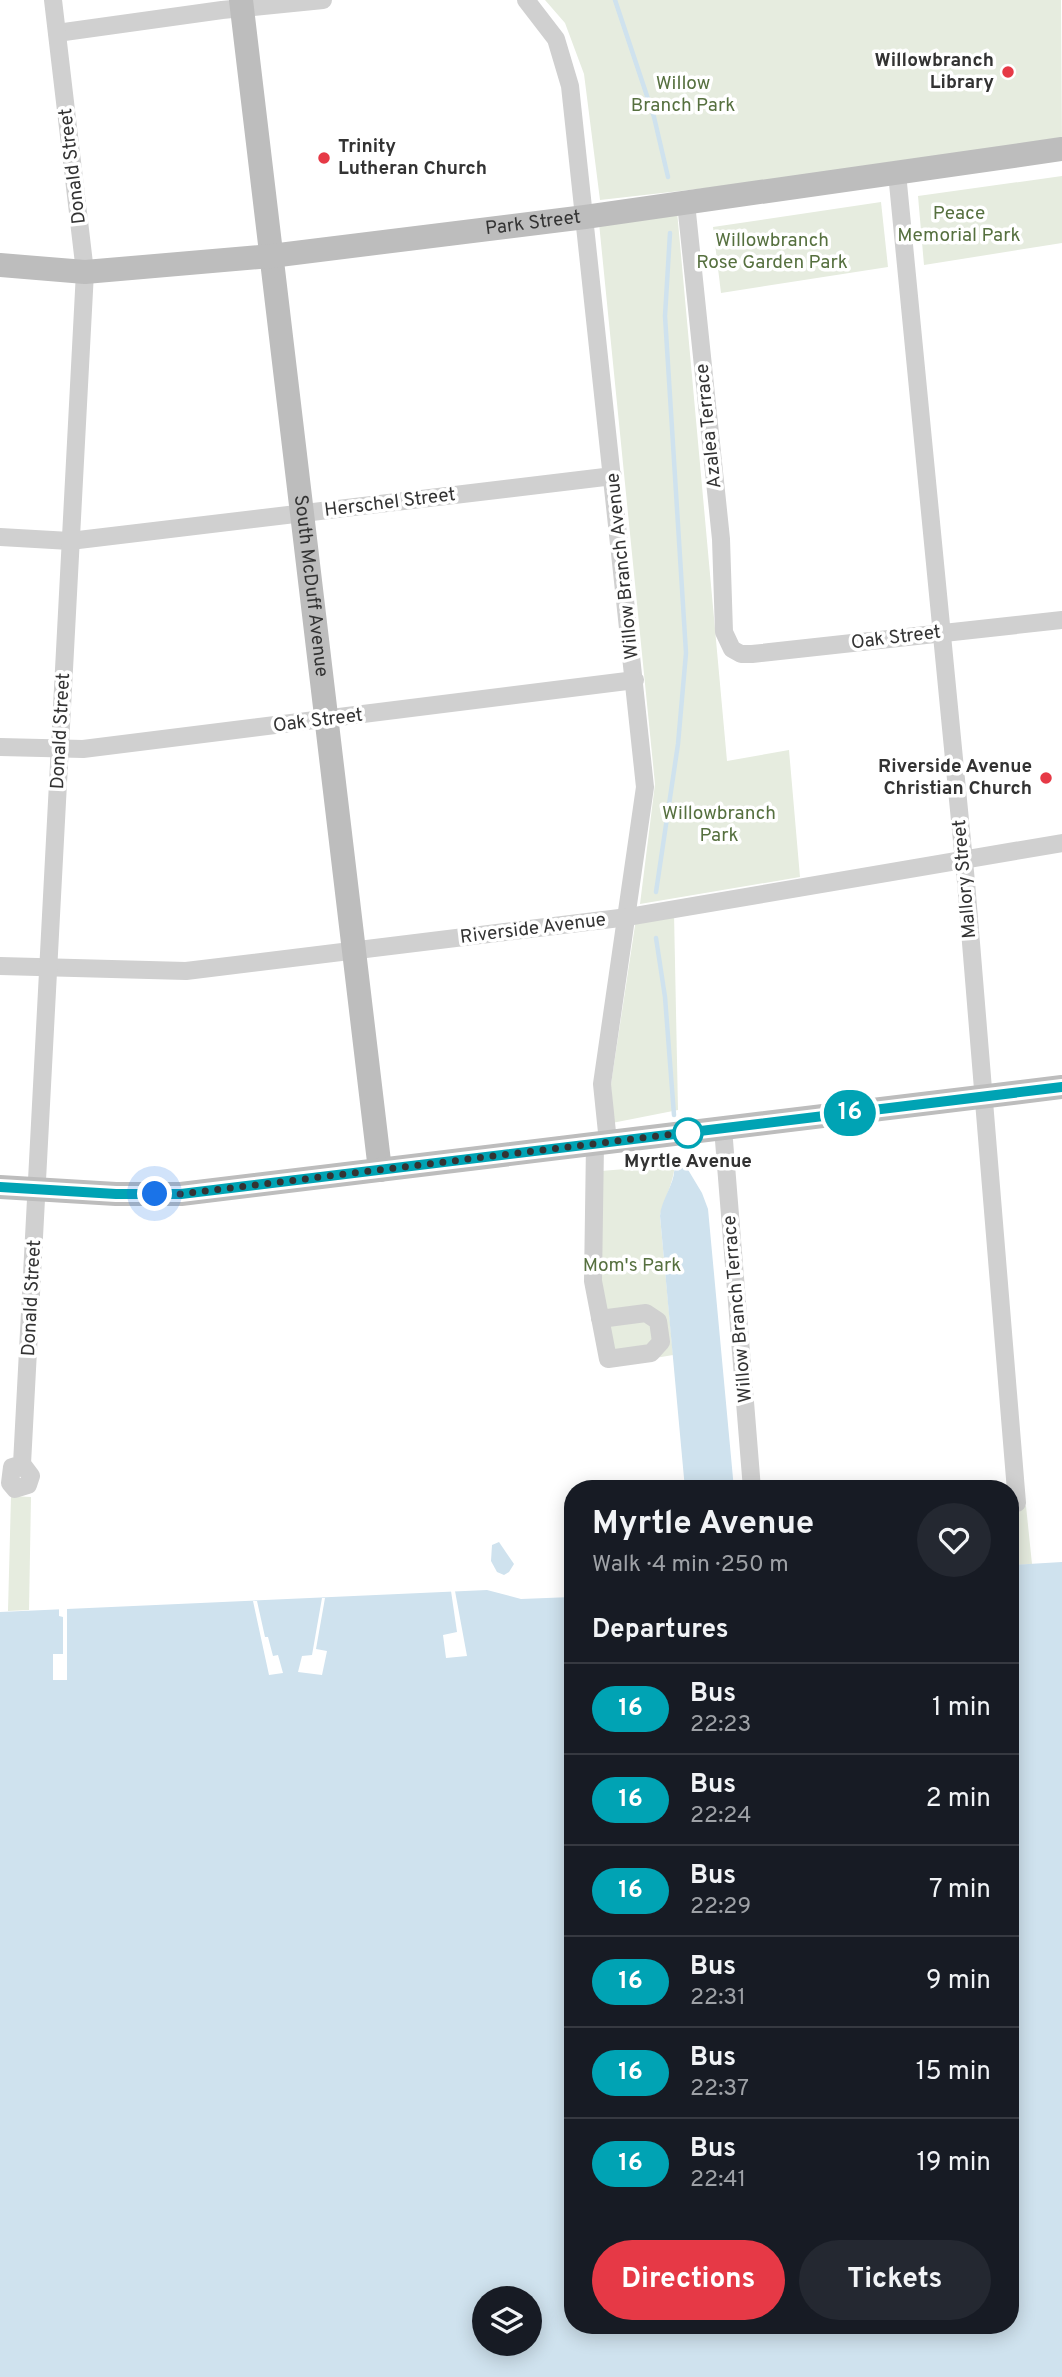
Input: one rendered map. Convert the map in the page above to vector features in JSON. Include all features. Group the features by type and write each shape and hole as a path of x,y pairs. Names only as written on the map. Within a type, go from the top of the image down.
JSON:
{"main road":[{"name":"South McDuff Avenue","path":"241,5 380,1170"},
{"name":"Park Street","path":"0,265 85,272 271,256 585,217 1062,149"},
{"path":"0,1187 181,1194 1062,1087"}],"street":[{"name":"Donald Street","path":"22,1464 85,272 53,0"},
{"path":"57,33 241,5 323,0"},
{"name":"Willow Branch Avenue","path":"526,0 556,39 568,72 645,787 602,1084 593,1282 600,1319"},
{"name":"Mallory Street","path":"897,173 985,1096 1015,1480"},
{"name":"Azalea Terrace","path":"686,203 721,540 724,632 732,649"},
{"name":"Herschel Street","path":"0,537 71,541 613,476"},
{"name":"Oak Street","path":"732,649 741,654 752,654 1062,620"},
{"name":"Oak Street","path":"0,747 59,750 327,720 635,680"},
{"name":"Riverside Avenue","path":"0,966 164,973 628,917 1062,843"},
{"name":"Willow Branch Terrace","path":"723,1128 751,1480"}],"green space":[{"name":"Willow Branch Park","path":"545,0 1061,0 1062,148 600,200 584,74 565,23"},
{"name":"Peace Memorial Park","path":"1062,176 1062,243 924,265 918,196"},
{"name":"Willowbranch Rose Garden Park","path":"881,202 888,267 721,293 713,227"},
{"name":"Willowbranch Park","path":"677,211 727,761 789,750 800,877 640,904 655,784 599,223"},
{"path":"674,913 678,1110 612,1123 611,1084 636,919"},
{"name":"Mom's Park","path":"674,1165 660,1216 673,1355 614,1365 599,1263 601,1171"},
{"path":"11,1496 31,1497 29,1610 8,1611"},
{"path":"1019,1506 1026,1506 1032,1564 1019,1565"}],"water":[{"path":"684,1163 708,1209 733,1480 684,1480 660,1216 673,1177 674,1165"},
{"path":"499,1542 514,1564 504,1575 497,1572 491,1561 492,1545"},
{"path":"1062,1562 1062,2377 0,2377 0,1612 487,1590 521,1599 564,1597 564,2334 1019,2334 1019,1564"}],"pier":[{"path":"451,1591 455,1591 467,1656 446,1658 443,1635 457,1632"},
{"path":"322,1598 325,1598 316,1649 327,1651 322,1675 298,1672 302,1656 312,1655"},
{"path":"253,1601 257,1601 265,1637 268,1637 273,1656 278,1655 283,1673 269,1675"},
{"path":"59,1609 67,1609 67,1680 53,1680 53,1654 63,1654 63,1617 59,1616"}],"waterway":[{"path":"615,0 654,117 668,177"},
{"path":"656,892 678,744 686,653 665,316 670,233"},
{"path":"656,938 665,997 674,1115"}],"bus line":[{"name":"16","path":"0,1187 116,1194 181,1194 1062,1087"}],"place":[{"name":"Willowbranch Library","path":"1008,72"},
{"name":"Trinity Lutheran Church","path":"324,158"},
{"name":"Riverside Avenue Christian Church","path":"1046,778"},
{"name":"Myrtle Avenue","path":"688,1133"}],"route":[{"path":"155,1194 181,1194 699,1131 688,1133"}]}
